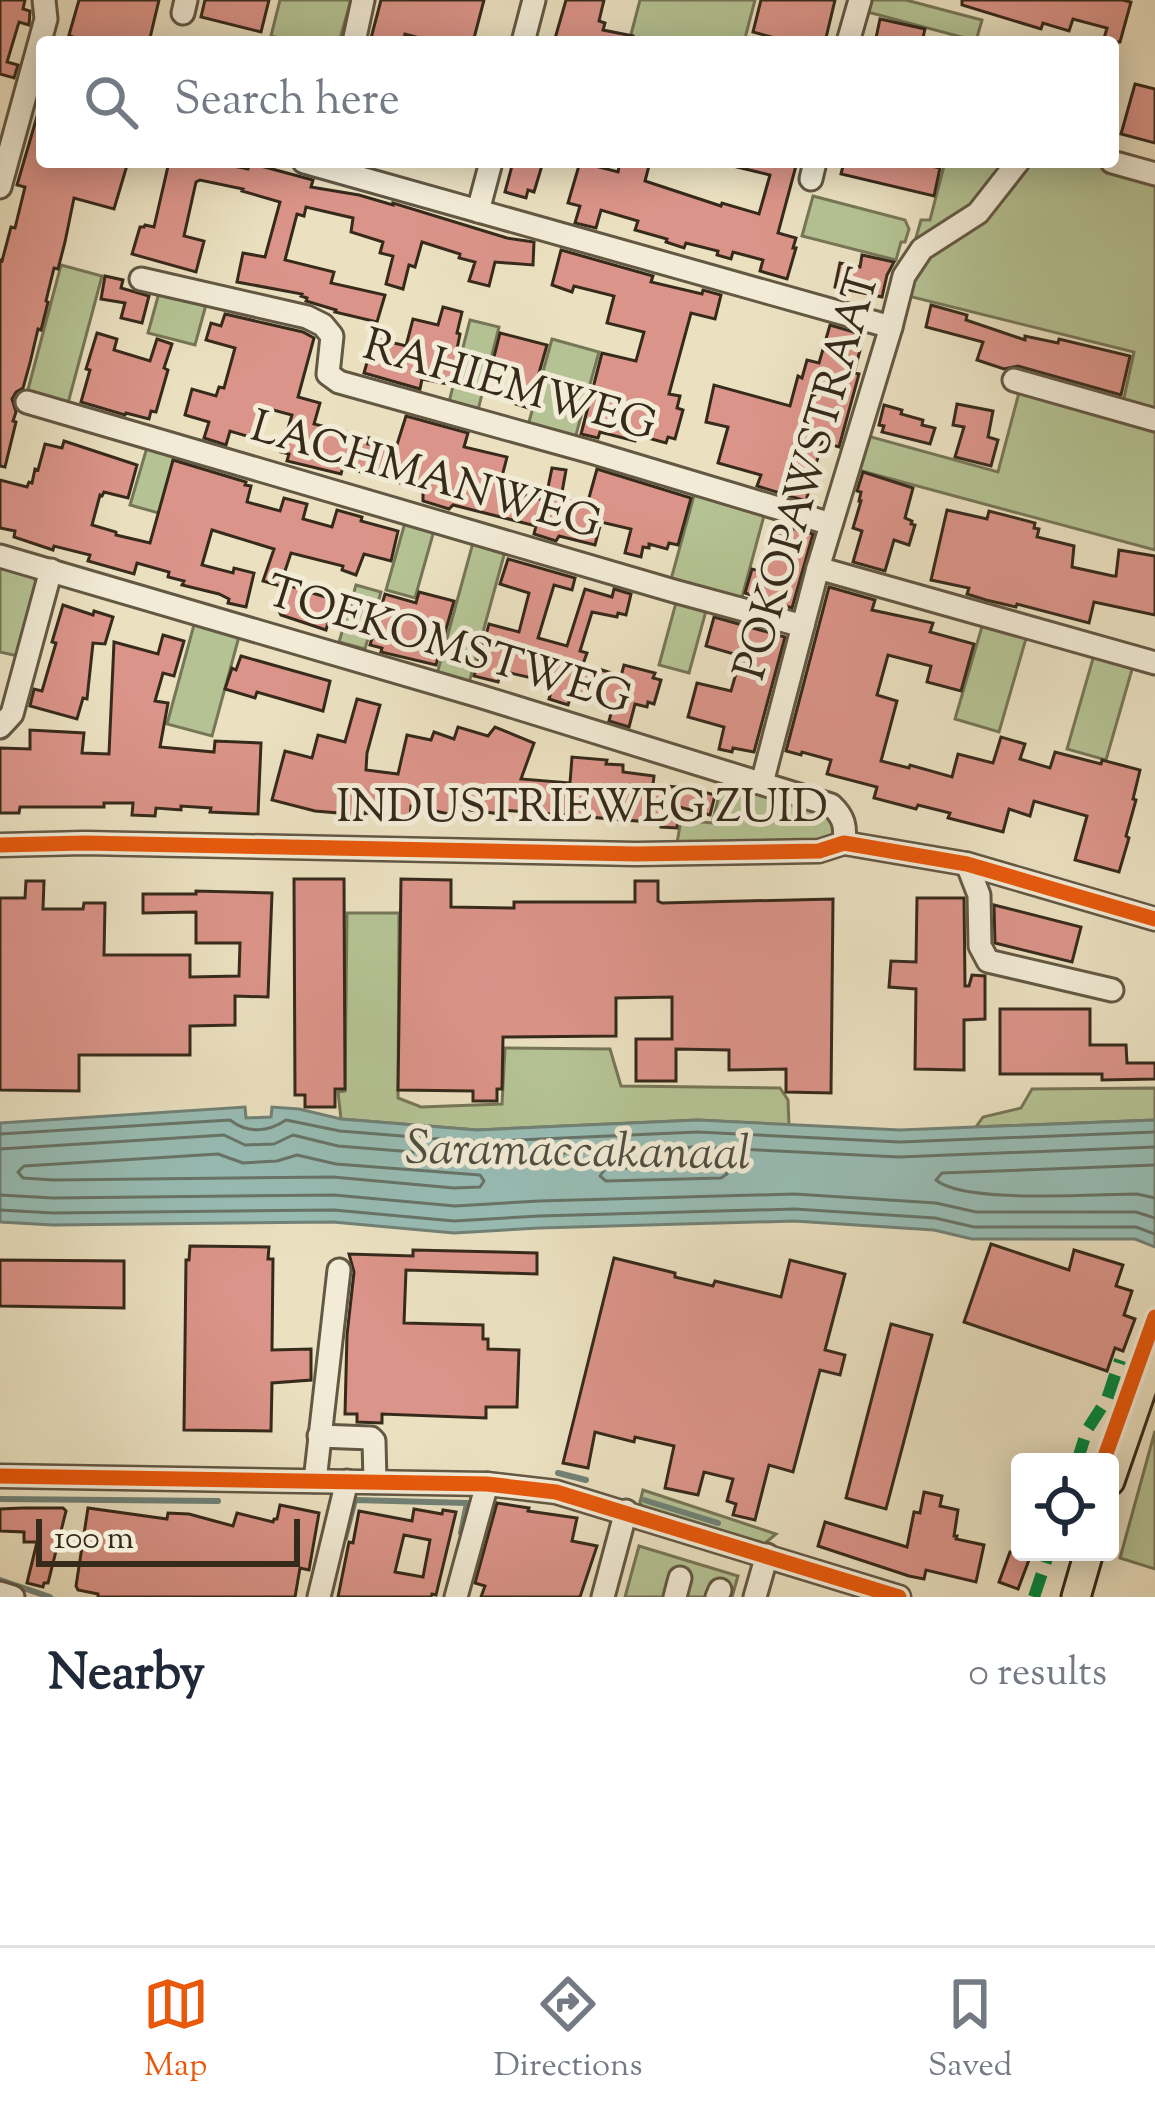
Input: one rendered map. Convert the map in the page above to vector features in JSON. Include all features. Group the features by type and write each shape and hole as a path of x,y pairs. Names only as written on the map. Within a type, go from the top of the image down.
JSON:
{"main road":[{"path":"1119,1454 1155,1351"},
{"path":"1076,1597 1086,1561"}],"street":[{"path":"41,36 44,0"},
{"path":"355,36 363,0"},
{"path":"525,36 534,0"},
{"path":"850,36 860,0"},
{"path":"0,187 36,56"},
{"path":"1119,164 1155,174"},
{"path":"325,168 892,327"},
{"path":"478,211 489,168"},
{"name":"POKOPAWSTRAAT","path":"762,783 818,568 904,276 922,249 979,213 1013,168"},
{"name":"RAHIEMWEG","path":"141,279 307,317 323,325 332,336 328,374 339,382 831,524"},
{"path":"1014,380 1155,420"},
{"name":"LACHMANWEG","path":"26,402 803,626"},
{"name":"TOEKOMSTWEG","path":"0,556 831,805 846,826 844,843"},
{"path":"818,568 1155,663"},
{"path":"0,727 12,714 51,570"},
{"name":"INDUSTRIEWEG ZUID","path":"0,844 636,854 819,851 844,843 967,863 1155,919"},
{"path":"967,863 979,895 980,946 988,961 1112,990"},
{"path":"315,1481 339,1270"},
{"path":"319,1436 371,1438 375,1482"},
{"path":"0,1476 487,1484 556,1492 899,1597"},
{"path":"319,1597 347,1481"},
{"path":"456,1597 487,1484"},
{"path":"603,1597 626,1511"},
{"path":"755,1597 767,1555"},
{"path":"0,1593 13,1597"}],"green space":[{"path":"280,0 351,0 341,36 271,36"},
{"path":"640,0 755,0 746,36 631,36"},
{"path":"863,0 906,0 982,20 977,36 957,36 860,10"},
{"path":"943,168 1116,168 1155,178 1155,416 1122,407 1134,352 900,294 921,220 930,220"},
{"path":"813,196 905,220 909,229 896,260 802,236"},
{"path":"61,265 102,276 67,407 26,397"},
{"path":"160,289 207,301 195,345 148,333"},
{"path":"470,320 499,327 478,410 449,402"},
{"path":"552,339 599,352 574,442 527,429"},
{"path":"1021,385 1155,423 1155,550 858,470 868,436 998,472"},
{"path":"148,444 197,458 180,519 130,505"},
{"path":"695,492 765,512 741,601 670,583"},
{"path":"406,519 435,527 415,598 386,590"},
{"path":"474,539 506,548 469,683 437,674"},
{"path":"0,566 29,574 38,587 22,657 0,652"},
{"path":"356,585 381,592 365,649 339,642"},
{"path":"677,599 707,607 689,673 659,665"},
{"path":"195,621 240,633 212,736 167,724"},
{"path":"983,623 1027,635 999,732 955,719"},
{"path":"1094,655 1133,666 1106,760 1067,749"},
{"path":"723,781 831,816 835,833 829,840 804,845 677,843 681,820 712,823"},
{"path":"347,913 399,913 398,1098 421,1107 502,1104 505,1048 610,1049 621,1086 780,1088 788,1100 789,1125 698,1120 477,1130 341,1119 338,1092 345,1091"},
{"path":"1155,1088 1155,1120 976,1127 983,1117 1021,1108 1032,1089"},
{"path":"1155,1431 1155,1569 1120,1558"},
{"path":"643,1490 776,1534 763,1545 642,1508"},
{"path":"639,1546 738,1576 732,1597 625,1597"}],"water":[{"name":"Saramaccakanaal","path":"245,1107 246,1118 271,1117 272,1107 341,1119 477,1130 698,1120 900,1130 1155,1120 1155,1247 1135,1239 972,1239 934,1230 794,1221 454,1233 333,1222 0,1222 0,1123"}],"building":[{"path":"0,0 25,0 23,9 30,11 29,25 19,22 7,62 18,65 14,78 0,74"},
{"path":"79,0 159,0 150,36 69,35"},
{"path":"205,0 269,0 261,32 201,17"},
{"path":"381,0 484,0 475,36 372,36"},
{"path":"566,0 604,0 599,21 605,23 603,30 633,36 556,36"},
{"path":"761,0 835,0 826,36 753,32"},
{"path":"962,0 1131,2 1120,42 1119,36 1105,36 1107,28 1073,19 1069,31 1043,23 1041,29 962,5"},
{"path":"880,19 925,29 923,36 876,36"},
{"path":"1135,84 1155,89 1155,143 1121,134"},
{"path":"36,120 36,168 126,168 114,209 74,198 41,330 23,388 12,399 16,422 5,467 0,466 0,260 11,227 15,228 25,187 17,185"},
{"path":"168,168 269,168 313,180 311,187 393,203 534,242 533,265 495,262 489,286 469,281 475,262 422,242 403,289 386,284 393,256 380,253 383,242 351,232 353,218 306,207 304,216 297,214 285,260 334,272 331,283 385,295 377,322 335,312 306,301 302,294 237,282 243,253 265,257 280,202 243,189 196,182 184,236 204,241 196,272 132,254 140,227 154,227"},
{"path":"511,168 541,168 534,192 528,190 526,198 505,192"},
{"path":"578,168 618,172 619,168 648,168 645,181 759,214 770,175 741,168 795,168 778,233 796,238 796,248 787,279 760,271 763,260 733,252 731,259 686,243 684,248 635,230 638,221 601,210 596,228 575,223 580,206 568,203"},
{"path":"842,168 940,168 934,196 841,174"},
{"path":"561,250 653,276 651,282 721,295 715,319 691,313 669,394 680,396 677,408 683,410 675,439 668,437 666,443 637,435 635,441 600,432 598,438 581,434 602,353 636,361 644,332 607,323 614,296 552,285"},
{"path":"862,255 894,262 882,297 835,287 840,263 860,267"},
{"path":"105,276 123,280 121,288 149,296 142,323 121,318 125,303 101,299"},
{"path":"931,305 1025,340 1025,336 1058,343 1059,339 1130,356 1121,395 1018,366 1004,369 977,360 983,342 926,327"},
{"path":"443,307 462,312 453,385 422,379 420,389 364,373 374,338 406,346 413,319 438,325"},
{"path":"225,314 314,338 298,397 320,403 314,424 370,438 368,444 395,451 406,416 468,433 464,447 507,457 499,488 543,500 552,468 566,470 561,498 587,505 597,469 691,498 678,545 669,543 667,549 649,544 641,557 625,553 631,529 601,522 595,545 559,536 556,541 534,534 536,526 423,501 423,490 387,479 343,467 341,474 287,461 289,454 281,452 292,415 266,408 257,439 230,431 226,445 204,438 209,422 185,415 192,389 216,396 219,387 224,388 235,348 206,340 211,323 221,326"},
{"path":"830,325 864,335 854,373 859,374 839,447 822,442 806,501 757,486 761,475 718,463 728,427 706,422 714,385 790,406 807,360 819,363"},
{"path":"97,333 117,339 114,350 150,361 157,339 172,344 156,412 151,411 149,419 81,402"},
{"path":"500,333 547,345 529,408 506,401 515,371 492,365"},
{"path":"957,404 993,411 988,437 998,440 991,466 955,457 964,427 953,425"},
{"path":"884,405 935,428 930,444 882,432"},
{"path":"64,441 137,465 128,498 100,495 92,525 116,535 150,543 173,460 246,482 251,486 247,502 280,511 284,498 307,504 303,519 332,527 337,510 398,531 391,561 364,554 356,575 342,570 343,566 291,553 280,586 263,581 274,549 212,530 202,565 254,573 246,607 182,585 184,581 168,577 169,572 137,563 134,574 88,561 90,555 54,546 53,550 14,537 15,531 0,528 0,480 27,487 45,444 62,448"},
{"path":"863,472 913,488 905,518 915,525 909,545 894,540 885,571 853,562 862,531 853,528"},
{"path":"947,510 987,519 989,511 1035,523 1037,537 1074,546 1072,567 1116,576 1119,550 1155,556 1155,615 1094,602 1089,623 986,600 967,594 969,588 931,580"},
{"path":"793,528 813,534 792,608 745,593 752,569 763,572 779,531 791,535"},
{"path":"508,559 575,578 572,590 554,585 538,638 567,646 585,589 612,597 614,589 631,594 626,615 592,612 580,651 587,653 583,664 621,676 624,665 655,673 653,678 661,680 654,704 635,704 629,727 609,721 613,706 572,693 568,705 549,699 554,683 501,671 498,682 474,676 489,624 519,632 529,593 500,584"},
{"path":"287,585 335,600 326,630 281,615"},
{"path":"829,587 875,600 872,610 933,623 930,632 974,644 961,691 927,682 931,666 888,655 877,695 897,701 881,761 952,777 958,754 993,763 1001,737 1025,744 1020,759 1050,768 1055,752 1140,770 1119,872 1075,860 1087,816 1034,801 1030,816 1009,809 1003,832 948,818 950,813 874,798 877,787 827,774 831,760 786,751"},
{"path":"419,592 454,601 436,665 370,645 385,594 416,603"},
{"path":"63,605 113,617 105,644 93,643 87,699 83,698 77,719 30,706 34,689 42,691"},
{"path":"714,617 785,637 754,752 719,749 724,727 688,717 697,683 731,691 741,656 706,646"},
{"path":"163,635 184,641 174,676 163,673 155,701 168,703 160,747 214,752 215,741 261,743 258,814 181,806 181,810 156,808 155,816 132,815 133,803 20,807 19,813 0,813 0,748 30,749 30,730 84,733 82,753 109,754 114,642 158,654"},
{"path":"241,656 330,681 323,711 257,692 255,698 225,689"},
{"path":"357,699 380,705 366,770 398,774 407,735 431,740 434,732 454,739 458,727 488,736 495,727 534,743 521,779 570,783 572,757 607,760 606,764 623,765 623,772 654,776 653,785 715,795 710,815 679,807 677,828 501,810 501,814 450,809 449,814 411,806 410,817 338,816 272,800 285,751 312,758 318,735 345,742"},
{"path":"294,879 344,879 345,1089 335,1089 335,1107 305,1107 305,1095 295,1095"},
{"path":"401,879 451,880 451,907 635,902 635,881 658,881 662,903 833,899 831,1093 786,1092 786,1069 729,1070 729,1050 676,1049 676,1081 636,1081 636,1039 672,1039 672,997 616,998 616,1036 503,1037 502,1089 497,1089 497,1101 473,1101 473,1091 398,1090"},
{"path":"26,881 44,881 43,909 83,909 84,903 105,903 104,955 190,955 190,977 239,976 240,943 196,943 196,912 143,913 143,894 272,893 268,997 235,996 235,1025 190,1026 190,1055 79,1055 79,1091 0,1090 0,898 25,898"},
{"path":"917,898 964,898 965,986 972,975 985,976 985,1019 964,1020 964,1070 915,1069 916,989 889,987 891,961 916,962"},
{"path":"994,905 1081,927 1072,962 995,943"},
{"path":"1000,1009 1090,1009 1090,1045 1126,1045 1127,1063 1155,1063 1155,1079 1000,1074"},
{"path":"991,1244 1069,1270 1074,1250 1123,1265 1116,1286 1132,1291 1124,1315 1135,1319 1123,1351 1115,1348 1107,1371 964,1322"},
{"path":"190,1246 269,1247 268,1259 273,1259 272,1350 311,1349 311,1380 272,1383 271,1431 184,1430"},
{"path":"413,1250 537,1253 537,1274 406,1270 404,1323 483,1325 488,1349 519,1350 517,1407 486,1407 486,1418 382,1414 382,1423 357,1422 357,1414 345,1414 354,1272 349,1254 413,1256"},
{"path":"614,1258 713,1286 715,1281 781,1297 790,1260 845,1274 825,1350 845,1355 840,1375 820,1370 793,1472 769,1465 755,1520 733,1515 736,1504 727,1501 733,1479 704,1472 698,1495 665,1488 674,1446 595,1432 588,1468 563,1463"},
{"path":"0,1260 124,1261 124,1308 0,1306"},
{"path":"891,1324 932,1335 886,1509 846,1498"},
{"path":"924,1492 942,1496 940,1506 958,1510 956,1539 984,1545 976,1582 926,1570 924,1579 909,1576 818,1546 825,1522 907,1547 914,1512 920,1513"},
{"path":"497,1503 577,1518 572,1541 597,1546 580,1597 481,1597 485,1586 475,1583"},
{"path":"280,1505 319,1513 309,1570 300,1568 295,1597 98,1597 76,1586 88,1508 167,1519 168,1513 189,1514 233,1526 237,1513 273,1522"},
{"path":"63,1508 48,1583 43,1587 27,1583 37,1542 24,1542 24,1532 0,1531 0,1509"},
{"path":"414,1509 456,1512 436,1595 338,1597 359,1511 412,1521","holes":["404,1535 430,1540 423,1577 395,1572"]},
{"path":"1010,1552 1011,1561 1029,1561 1018,1589 999,1582"}],"waterway":[{"path":"558,1473 586,1480"},
{"path":"0,1499 218,1501"},
{"path":"345,1538 355,1500 467,1503 461,1533"},
{"path":"644,1500 718,1523"},
{"path":"0,1580 50,1597"}],"marked path":[{"path":"1080,1453 1120,1360"},
{"path":"1034,1597 1046,1561"}],"cycle path":[{"path":"0,845 636,854 819,851 844,843 967,864 1155,919"},
{"path":"1106,1453 1155,1317"},
{"path":"0,1476 487,1484 556,1492 899,1597"}]}
